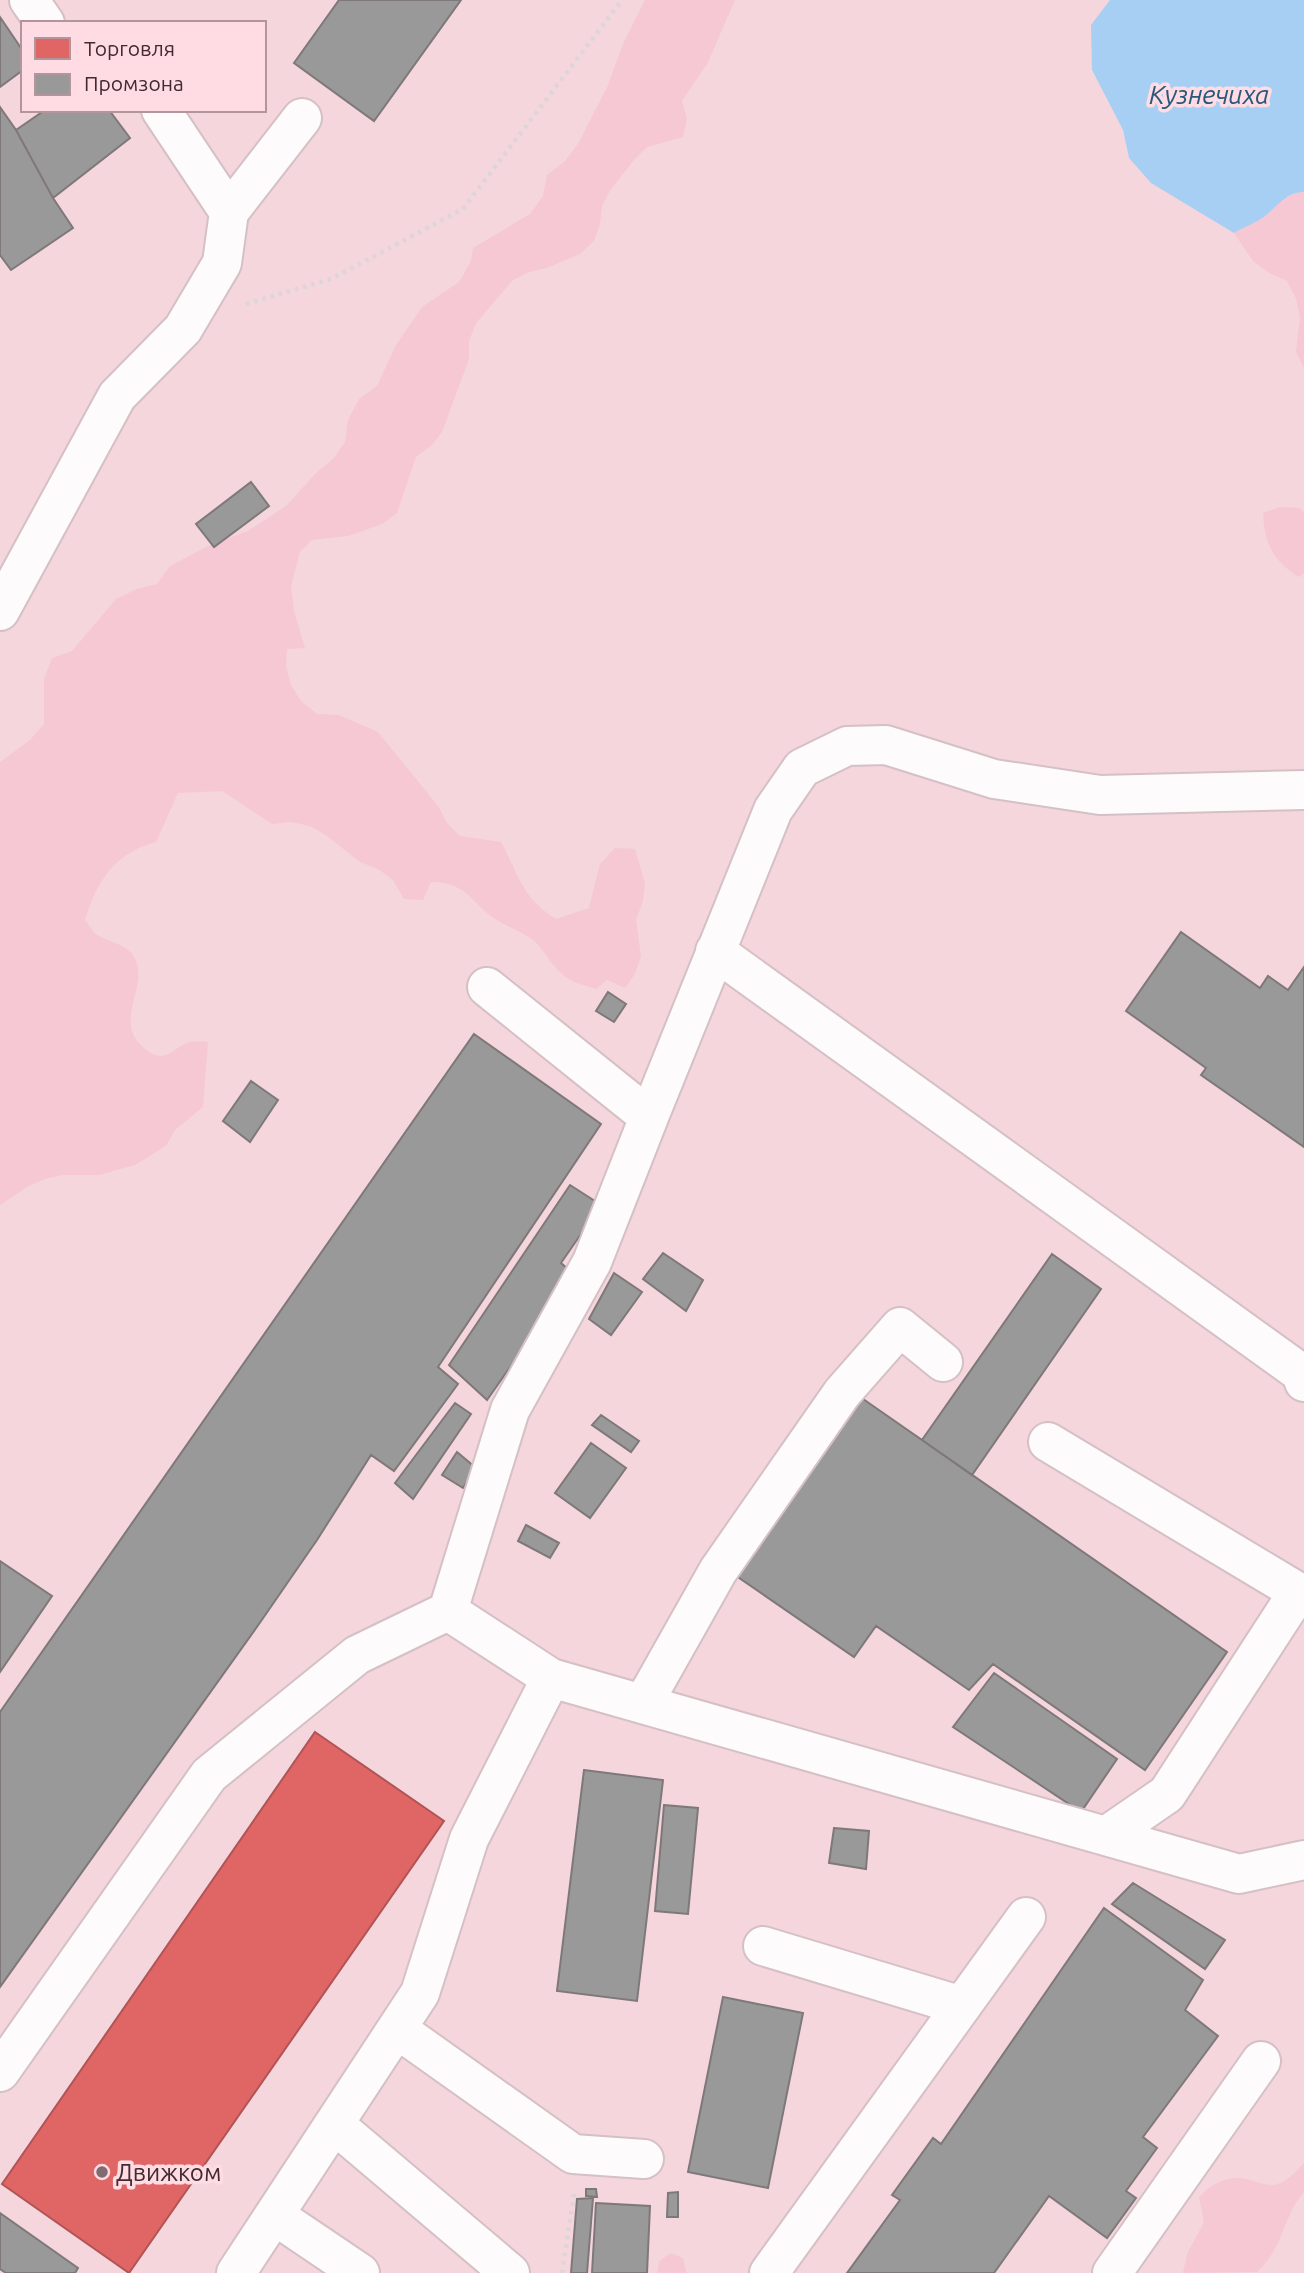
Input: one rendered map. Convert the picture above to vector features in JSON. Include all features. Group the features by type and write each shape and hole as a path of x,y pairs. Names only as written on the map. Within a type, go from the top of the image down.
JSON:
{"lane":[{"path":"29,0 44,21"},
{"path":"162,112 229,212"},
{"path":"0,611 117,396 188,321 222,263 229,212 302,118"},
{"path":"0,2072 209,1775 357,1655 447,1611 509,1410 592,1262 773,810 802,768 847,746 886,745 994,779 1100,795 1304,790"},
{"path":"715,951 1301,1373 1304,1382"},
{"path":"487,987 649,1117"},
{"path":"643,1704 718,1571 842,1393 900,1327 943,1362"},
{"path":"1048,1443 1298,1592 1167,1794 1106,1836"},
{"path":"447,1611 551,1678 1239,1874 1304,1860"},
{"path":"236,2273 420,1993 470,1839 551,1678"},
{"path":"769,2273 1026,1917"},
{"path":"763,1946 962,2006"},
{"path":"397,2029 573,2154 644,2159"},
{"path":"1112,2273 1261,2061"},
{"path":"334,2124 510,2273"},
{"path":"274,2215 360,2273"}],"path":[{"path":"188,321 331,279 463,209 622,0"},
{"path":"562,2273 575,2189"}],"shaded area":[{"path":"0,0 1110,0 1092,70 1123,130 1129,158 1304,192 1304,2273 687,2273 683,2258 659,2261 657,2273 0,2273"},
{"path":"645,0 735,0 707,64 682,101 687,118 683,137 647,147 634,160 611,189 602,206 594,241 580,254 513,280 476,323 469,341 469,359 442,432 432,445 416,457 397,513 382,524 348,536 312,540 300,552 291,586 294,611 305,648 287,649 286,666 291,685 301,701 317,714 339,715 378,732 438,806 447,823 460,836 501,842 528,894 556,919 589,908 600,864 615,848 635,849 645,883 643,901 636,920 641,956 635,974 625,988 607,980 596,989 577,983 557,969 533,940 495,919 460,889 431,882 423,900 404,899 393,880 378,869 360,862 310,826 291,822 272,824 222,791 178,793 156,842 129,853 110,870 95,892 85,920 97,935 128,950 138,966 131,1016 131,1029 137,1041 149,1052 160,1056 169,1054 189,1042 208,1042 203,1107 175,1130 166,1146 135,1165 99,1175 62,1175 45,1179 0,1205 0,762 30,740 44,724 44,679 52,658 72,651 116,599 137,589 157,584 170,566 208,546 248,531 286,506 316,473 333,459 345,442 348,420 359,399 377,386 396,345 422,307 459,282 471,261 473,248 530,214 543,196 547,175 565,161 578,144 608,85 623,44"},
{"path":"1300,191 1304,192 1304,368 1296,352 1300,317 1296,299 1287,281 1269,273 1253,261 1234,233 1264,217 1281,200"},
{"path":"1280,507 1299,508 1304,512 1304,573 1299,577 1283,565 1268,542 1263,513"},
{"path":"1304,2163 1304,2192 1291,2211 1273,2252 1257,2272 1183,2273 1187,2254 1204,2222 1199,2197 1204,2192 1222,2181 1236,2178 1277,2184 1290,2177"},
{"path":"671,2253 683,2258 687,2273 657,2273 659,2261"}],"water":[{"name":"Кузнечиха","path":"1110,0 1304,0 1304,192 1287,197 1261,218 1234,233 1151,183 1129,158 1123,130 1092,70 1091,25"}],"building: Торговля":[{"path":"315,1732 444,1821 129,2273 2,2184"}],"building: Промзона":[{"path":"339,0 461,0 374,121 294,63"},
{"path":"0,17 21,48 21,71 0,87"},
{"path":"0,107 73,228 11,270 0,255"},
{"path":"42,112 110,112 130,138 53,198 16,130"},
{"path":"251,482 269,506 214,547 196,524"},
{"path":"1181,932 1260,988 1268,976 1288,990 1304,967 1304,1147 1201,1075 1206,1068 1126,1011"},
{"path":"608,992 626,1004 614,1022 596,1011"},
{"path":"474,1034 601,1124 438,1367 458,1384 394,1471 371,1455 259,1624 0,1987 0,1712"},
{"path":"251,1081 278,1100 250,1142 223,1121"},
{"path":"570,1185 601,1205 561,1263 575,1275 487,1400 449,1365"},
{"path":"663,1253 703,1280 686,1311 643,1279"},
{"path":"1052,1254 1101,1289 972,1475 922,1440"},
{"path":"614,1273 642,1292 611,1335 589,1319"},
{"path":"853,1392 1227,1652 1145,1770 993,1664 969,1690 876,1626 854,1657 729,1571"},
{"path":"455,1403 471,1414 413,1499 395,1483"},
{"path":"601,1415 639,1441 631,1452 592,1425"},
{"path":"591,1443 626,1468 590,1518 555,1493"},
{"path":"457,1452 476,1468 463,1488 442,1475"},
{"path":"526,1525 559,1543 550,1558 518,1541"},
{"path":"0,1561 52,1596 0,1672"},
{"path":"994,1673 1117,1759 1081,1812 953,1727"},
{"path":"584,1770 663,1780 637,2001 557,1991"},
{"path":"664,1805 698,1808 688,1914 655,1911"},
{"path":"834,1828 869,1831 866,1869 829,1863"},
{"path":"1133,1883 1225,1940 1205,1969 1112,1904"},
{"path":"1104,1908 1203,1980 1185,2010 1218,2036 1143,2137 1157,2148 1126,2191 1136,2198 1107,2238 1049,2196 994,2273 847,2273 900,2200 892,2195 933,2138 941,2144"},
{"path":"723,1997 803,2013 768,2188 688,2172"},
{"path":"586,2189 596,2189 597,2197 586,2196"},
{"path":"678,2192 678,2217 667,2217 668,2193"},
{"path":"593,2198 587,2273 571,2273 577,2199"},
{"path":"596,2203 650,2206 647,2273 592,2273"},
{"path":"0,2213 78,2268 75,2273 6,2273 0,2269"}],"place":[{"name":"Движком","path":"102,2172"}]}
